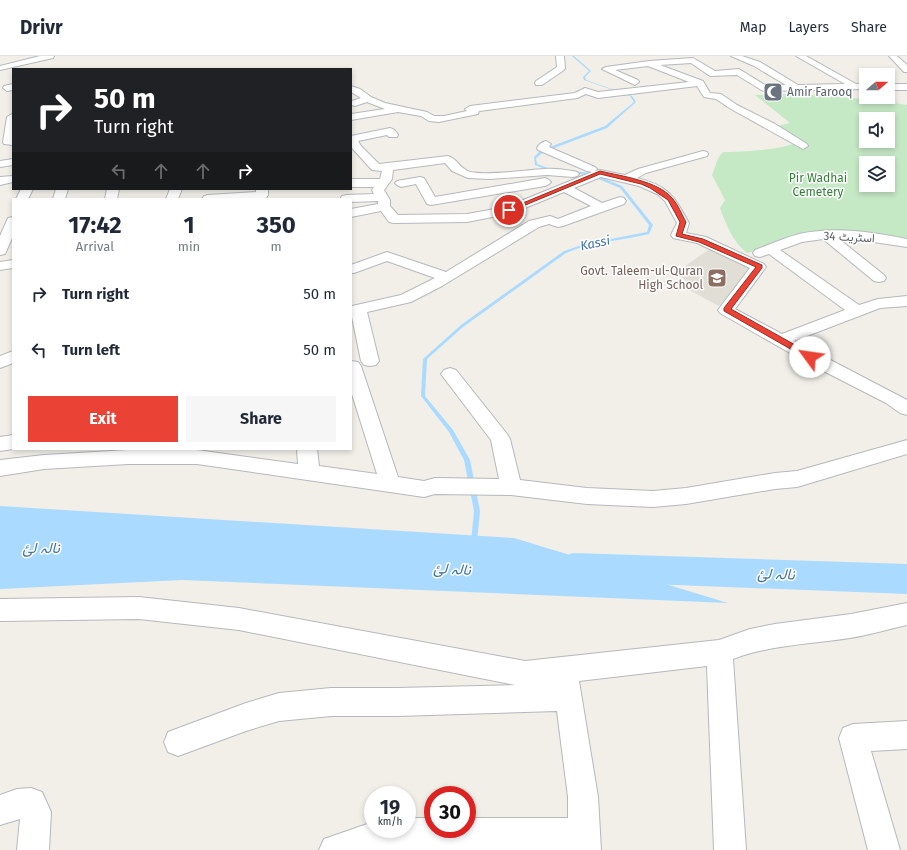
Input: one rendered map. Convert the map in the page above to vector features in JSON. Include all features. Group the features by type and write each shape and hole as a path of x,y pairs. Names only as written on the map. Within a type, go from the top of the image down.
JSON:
{"street":[{"path":"0,61 48,56"},
{"path":"0,68 48,56"},
{"path":"539,82 561,68 560,56"},
{"path":"657,56 669,62"},
{"path":"735,56 757,64 796,87"},
{"path":"800,56 854,86"},
{"path":"893,56 907,70"},
{"path":"625,58 638,64"},
{"path":"626,83 638,81 606,69 638,64 669,62 688,58 713,74 738,72 763,88 859,86"},
{"path":"649,63 664,70 680,74 704,85 707,95 718,96 734,107 771,126 803,146"},
{"path":"660,78 680,74"},
{"path":"813,79 826,86"},
{"path":"740,84 756,84"},
{"path":"352,89 380,105 422,114 435,119 474,112 470,109 576,95 585,91 598,95 704,85"},
{"path":"895,87 907,87"},
{"path":"352,104 368,99"},
{"path":"352,116 400,109"},
{"path":"0,121 12,122 8,142 12,143"},
{"path":"393,135 390,131 355,136 356,147 376,168 448,159 456,169 468,174 490,176 547,172 595,175 627,179 643,183 661,191 670,199 683,222 678,235 701,240 760,267"},
{"path":"0,150 11,148 12,146"},
{"path":"546,148 595,175"},
{"path":"627,179 642,171 703,154"},
{"path":"0,164 12,162"},
{"path":"388,167 386,178 378,190 386,207 394,219 467,218 509,210 595,175"},
{"path":"447,172 466,195"},
{"path":"401,183 420,180 431,200 520,187 559,179 573,174"},
{"path":"0,182 12,179"},
{"path":"352,183 383,183"},
{"path":"564,187 601,207"},
{"path":"240,198 262,195 262,190"},
{"path":"352,200 386,207"},
{"path":"390,484 361,363 355,307 406,299 447,277 534,224 550,220 558,223 620,201"},
{"path":"352,213 386,207"},
{"path":"352,224 386,207"},
{"path":"0,251 12,223"},
{"name":"اسٹریٹ 34","path":"770,249 799,239 843,234 907,243"},
{"path":"826,235 879,278"},
{"path":"857,311 770,249 760,253 760,267 726,310 810,357 892,399 907,409"},
{"path":"0,256 12,252"},
{"path":"354,269 387,256 447,277"},
{"path":"0,266 12,264"},
{"path":"782,340 878,304 907,301"},
{"path":"0,363 12,357"},
{"path":"450,374 500,439 511,487"},
{"path":"0,444 12,442"},
{"path":"0,468 74,455 197,457 210,454 262,458 309,473 424,489 435,486 484,488 511,487 587,496 653,499 686,496 797,479 907,447"},
{"path":"307,450 309,473"},
{"path":"0,610 139,608 239,619 525,674 567,684"},
{"path":"178,742 279,707 331,702 398,702 567,684 719,652 750,641 775,636 851,626 907,614"},
{"path":"719,652 730,850"},
{"path":"335,850 386,834 584,842 583,797 567,684"},
{"path":"884,850 853,738 907,735"},
{"path":"0,810 17,804 31,803 36,812 33,850"}],"shaded area":[{"name":"Govt. Taleem-ul-Quran High School","path":"714,246 759,267 726,310 684,287 690,283 675,273"}],"green space":[{"name":"Pir Wadhai Cemetery","path":"799,94 859,99 859,104 895,103 907,105 907,240 852,232 777,245 747,253 742,249 730,233 720,208 725,200 712,175 717,160 723,152 770,149 795,143 773,127 790,123 755,95"}],"water":[{"name":"نالہ لئ","path":"0,506 514,538 728,603 182,580 0,589"}],"waterway":[{"name":"Kassi","path":"553,171 536,164 535,158 540,153 556,146 606,127 635,102 631,96 585,80 584,77 590,71 573,56"},
{"name":"Kassi","path":"474,542 477,511 467,460 451,431 423,396 425,359 462,326 565,252 595,242 648,233 651,225 621,187 590,174 571,172"},
{"name":"نالہ لئ","path":"573,567 907,579"}],"place":[{"name":"Amir Farooq","path":"773,92"},
{"name":"Govt. Taleem-ul-Quran High School","path":"717,278"}],"route":[{"path":"509,210 600,173 643,183 661,191 670,199 683,222 678,235 701,240 760,267 726,310 810,357"}]}
